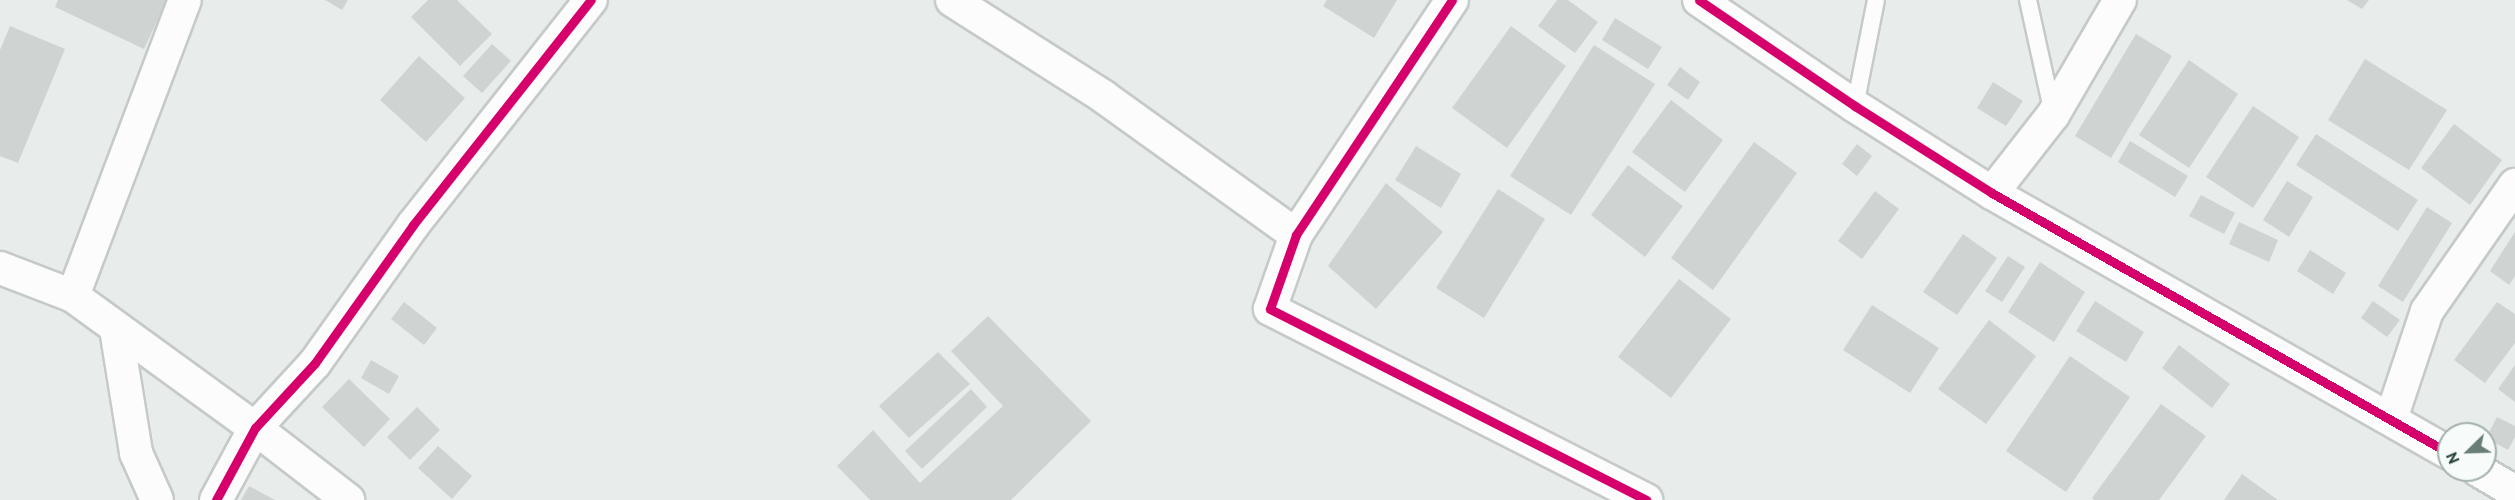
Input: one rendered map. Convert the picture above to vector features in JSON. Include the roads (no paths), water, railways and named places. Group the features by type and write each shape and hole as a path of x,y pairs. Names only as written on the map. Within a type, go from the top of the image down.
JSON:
{"street":[{"path":"74,296 185,0"},
{"path":"216,500 255,428 315,363 413,225 591,0"},
{"path":"952,0 1104,97 1296,235"},
{"path":"1452,0 1296,235 1270,309 1646,500"},
{"path":"1699,0 1855,106 1992,193 2437,446"},
{"path":"1992,193 2053,115 2120,0"},
{"path":"2391,419 2427,311 2515,185"},
{"path":"0,268 74,296 116,329 255,428 348,500"},
{"path":"116,329 136,453 157,500"},
{"path":"2497,481 2515,492"}],"lane":[{"path":"1855,106 1876,0"},
{"path":"2028,0 2053,115"}]}
